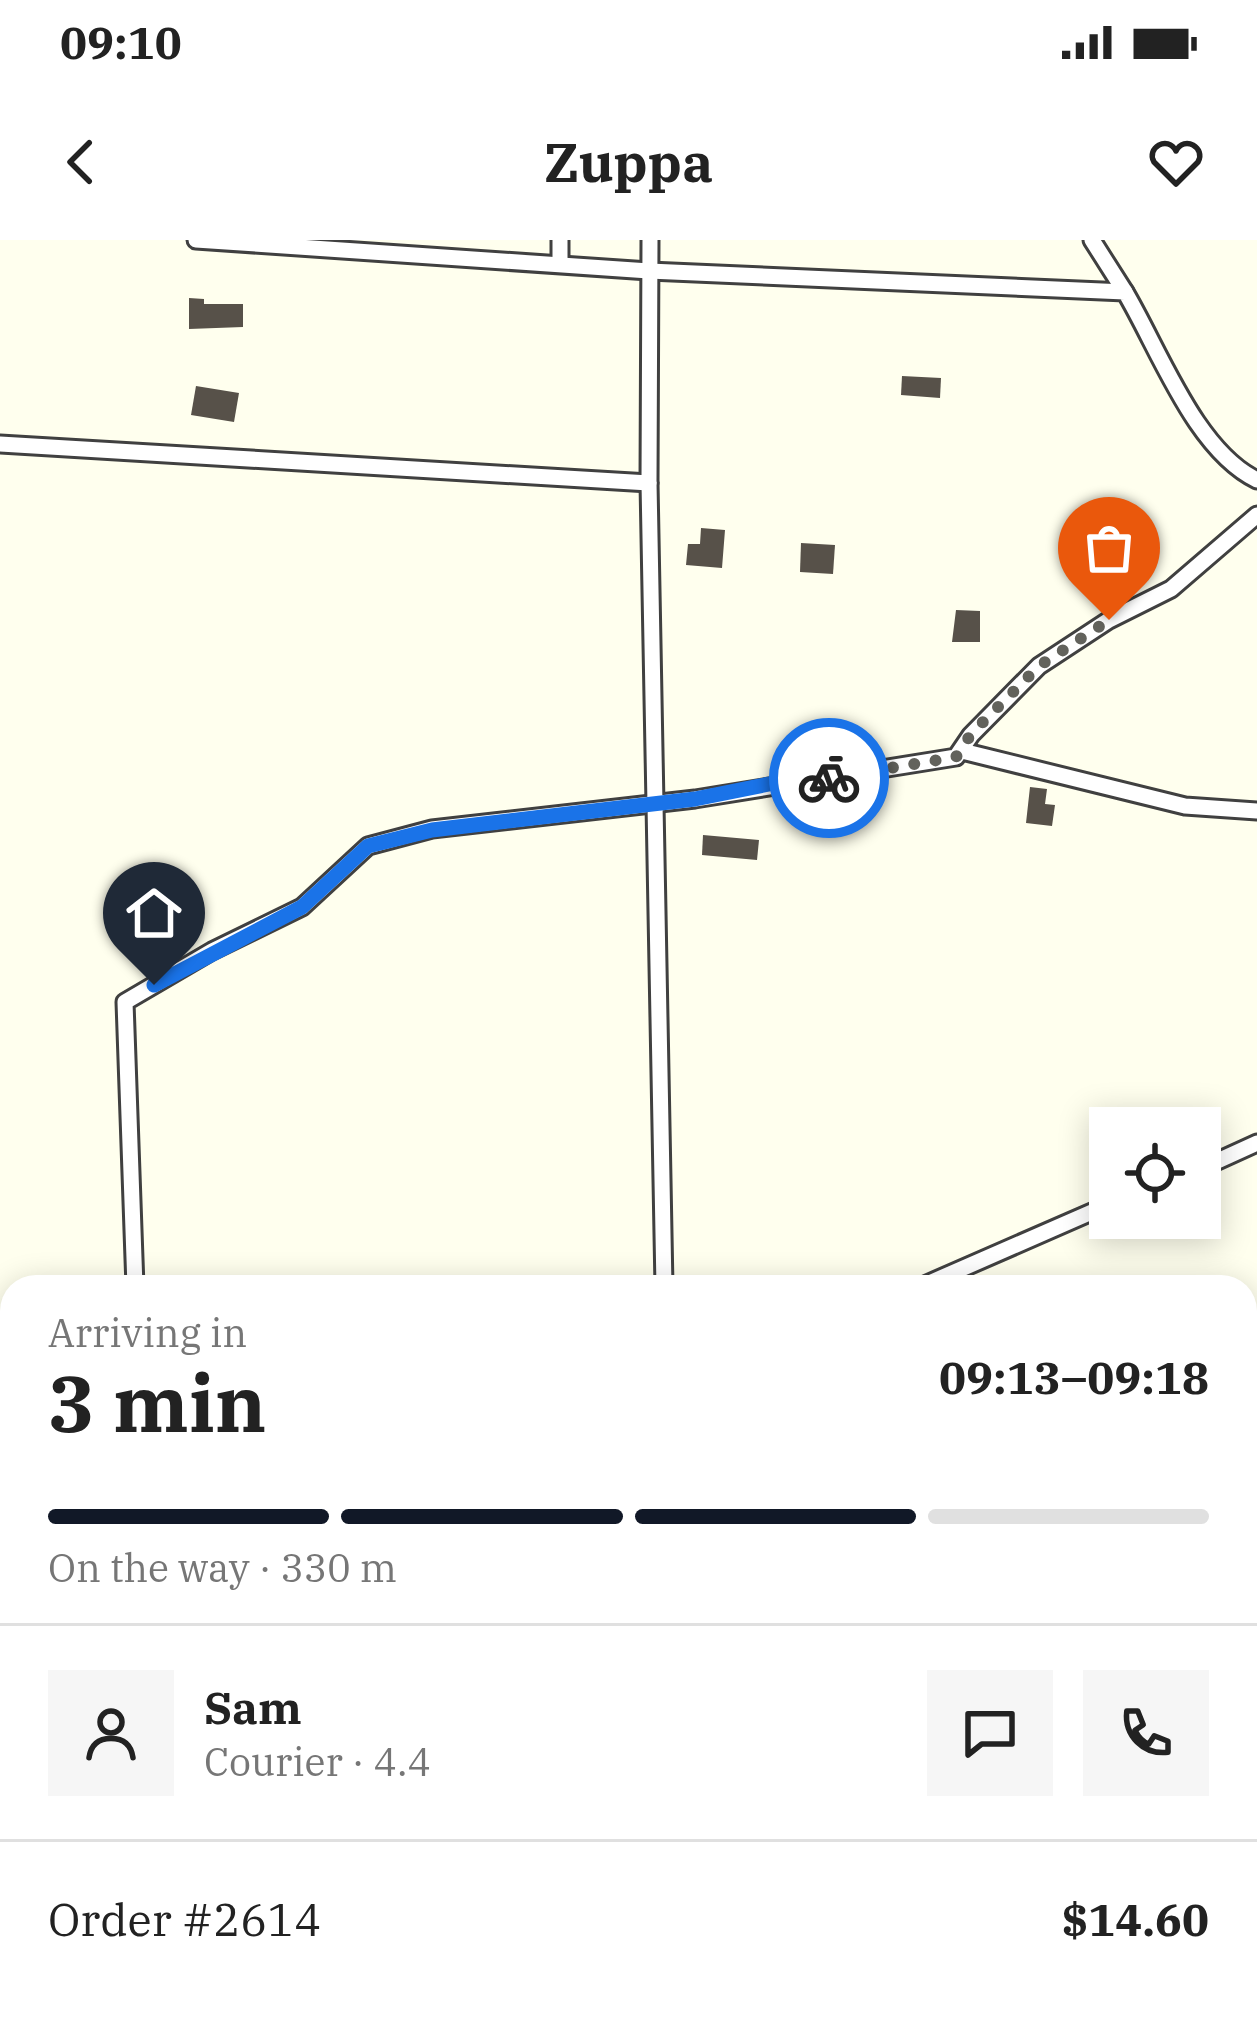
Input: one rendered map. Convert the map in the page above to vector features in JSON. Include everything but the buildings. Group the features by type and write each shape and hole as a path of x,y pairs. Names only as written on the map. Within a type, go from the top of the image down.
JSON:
{"street":[{"path":"196,240 348,245 649,271 1125,292"},
{"path":"560,240 560,264"},
{"path":"650,240 649,483 664,1275"},
{"path":"1093,240 1190,408 1228,460 1257,480"},
{"path":"0,444 649,483"},
{"path":"962,752 971,734 1039,666 1109,620 1171,590 1257,515"},
{"path":"135,1275 124,1002 302,907 368,846 432,830 938,762 962,752 1185,806 1257,811"},
{"path":"1221,1159 1257,1143"},
{"path":"947,1275 1089,1213"}],"way so far":[{"path":"829,778 956,757 971,734 1039,666 1109,620"}],"route":[{"path":"154,985 302,907 368,846 432,830 829,778"}]}
